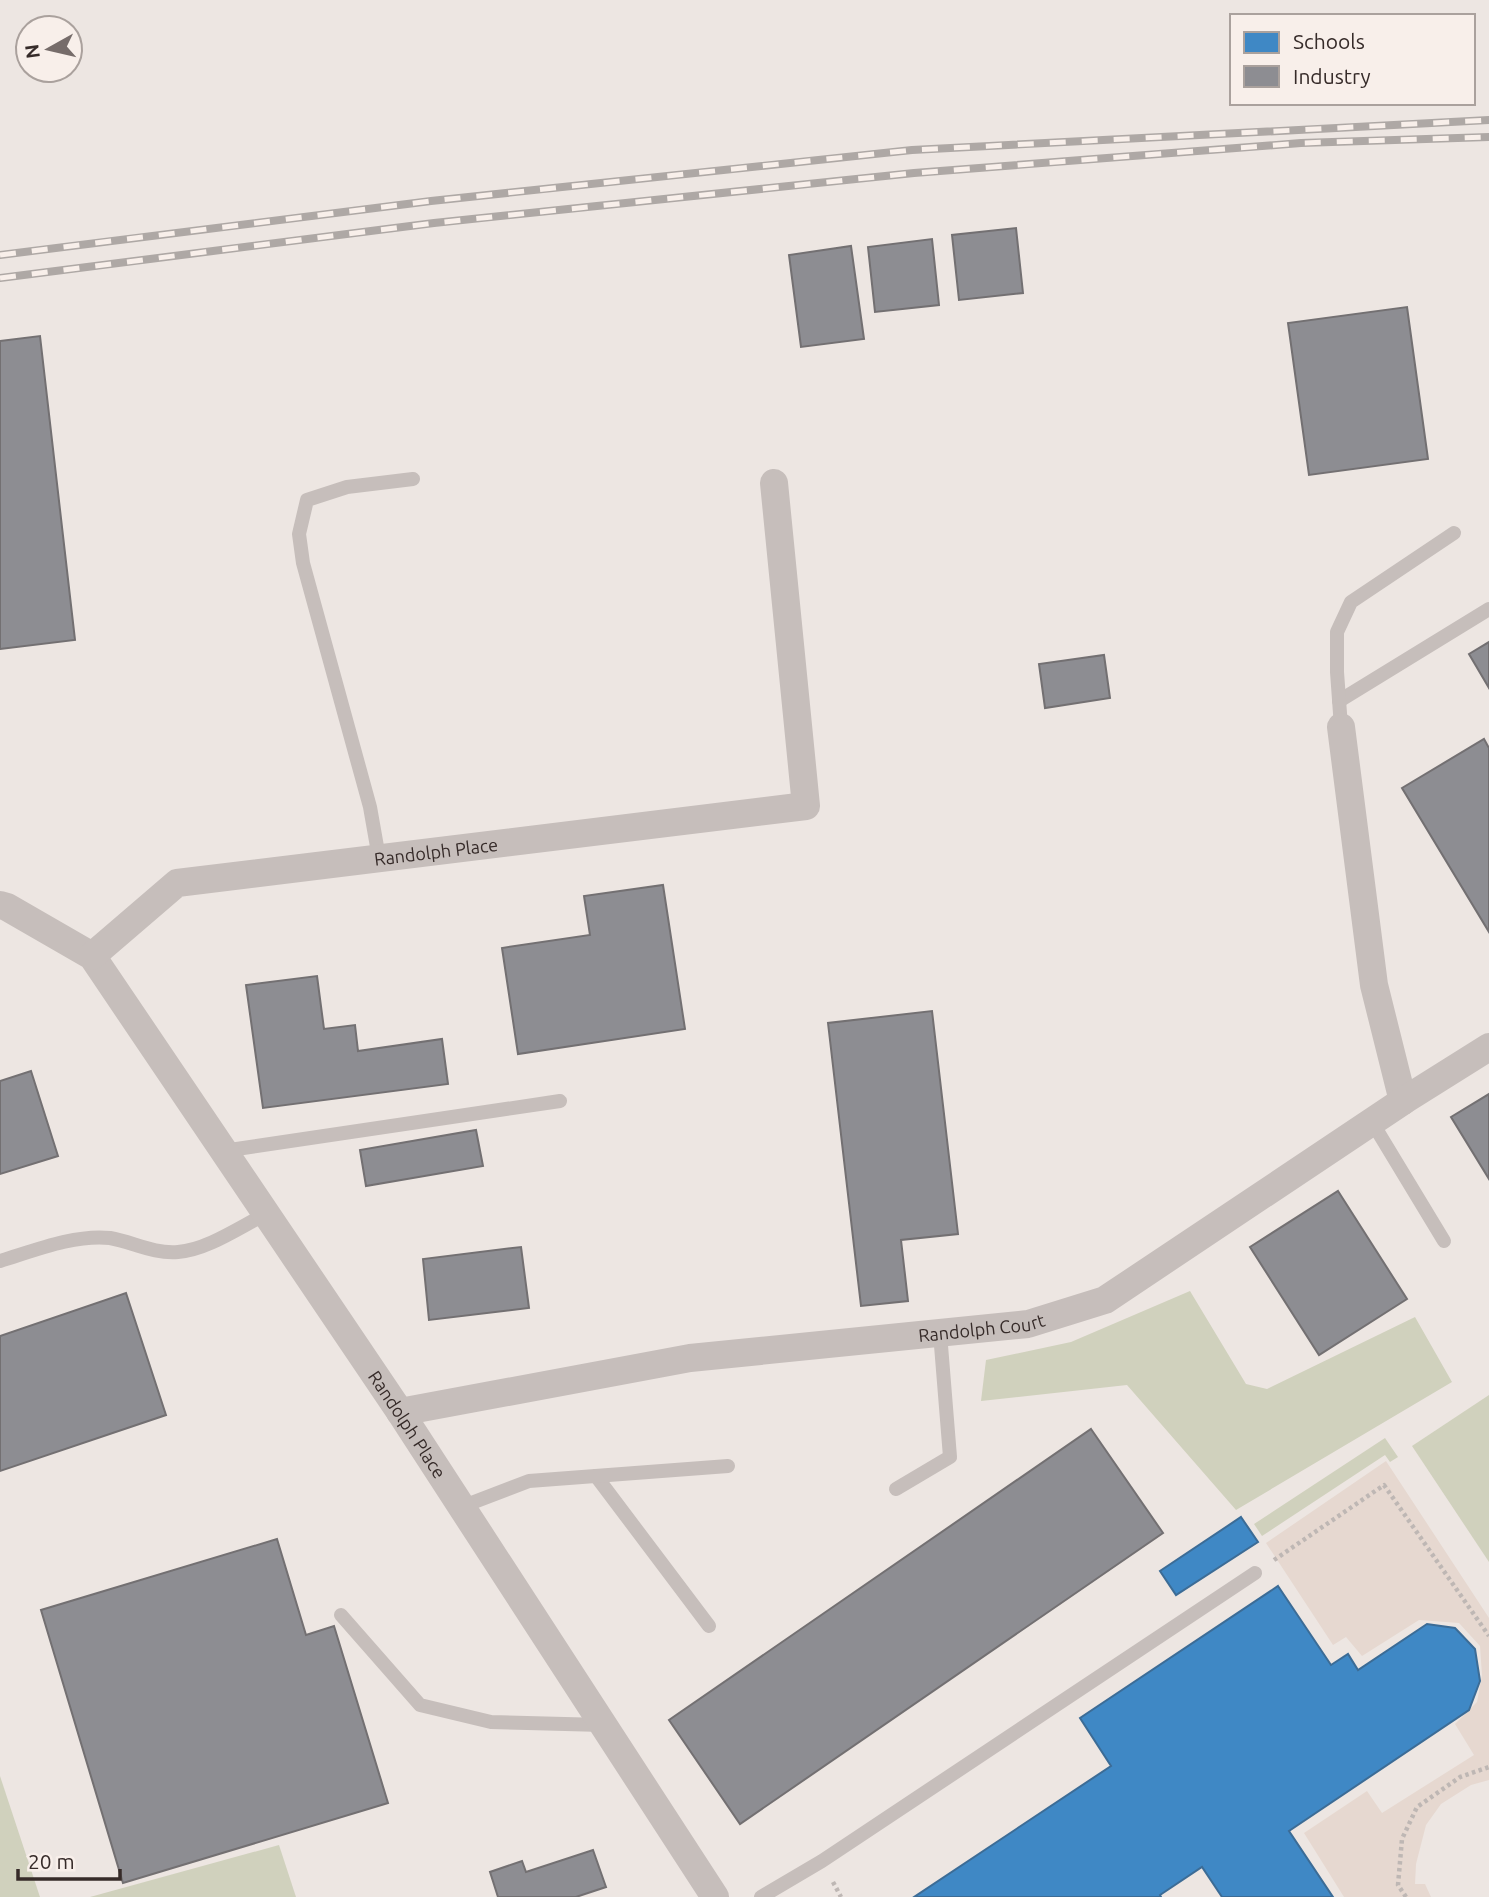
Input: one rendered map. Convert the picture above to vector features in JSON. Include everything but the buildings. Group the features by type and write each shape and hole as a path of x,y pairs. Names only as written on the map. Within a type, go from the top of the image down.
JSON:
{"street":[{"name":"Randolph Place","path":"92,956 177,883 806,806 774,483"},
{"path":"1340,714 1374,985 1403,1101"},
{"name":"Randolph Place","path":"0,905 92,956 400,1412 715,1897"},
{"name":"Randolph Court","path":"400,1412 690,1358 1028,1324 1105,1300 1403,1101 1489,1047"}],"lane":[{"path":"379,858 370,807 303,563 299,534 307,500 347,487 413,479"},
{"path":"1340,714 1337,632 1351,602 1454,533"},
{"path":"1340,714 1489,609"},
{"path":"223,1151 560,1101"},
{"path":"1372,1122 1444,1241"},
{"path":"0,1261 67,1240 109,1238 152,1250 178,1252 203,1246 266,1214"},
{"path":"896,1489 950,1457 940,1333"},
{"path":"461,1507 529,1481 728,1466"},
{"path":"596,1476 709,1626"},
{"path":"761,1897 822,1861 1255,1573"},
{"path":"341,1615 420,1704 491,1722 603,1725"}],"path":[{"path":"1255,1573 1384,1485 1489,1636"},
{"path":"1406,1897 1398,1885 1402,1839 1417,1807 1460,1777 1489,1767"}],"green space":[{"path":"1190,1291 1246,1384 1267,1389 1415,1317 1452,1382 1236,1510 1127,1385 981,1401 986,1360 1071,1342"},
{"path":"1489,1395 1489,1562 1412,1446"},
{"path":"1385,1438 1398,1457 1390,1462 1385,1455 1262,1536 1254,1524"},
{"path":"0,1776 40,1897 0,1897"},
{"path":"279,1845 296,1897 90,1897"}],"shaded area":[{"path":"1386,1461 1489,1618 1489,1780 1471,1785 1441,1804 1426,1825 1416,1864 1415,1884 1425,1884 1431,1897 1344,1897 1304,1833 1367,1791 1382,1813 1474,1755 1455,1724 1477,1702 1482,1675 1480,1646 1459,1623 1419,1620 1362,1656 1346,1637 1333,1645 1266,1543"}],"railway":[{"path":"0,255 431,201 912,150 1489,120"},
{"path":"0,278 434,223 914,173 1301,143 1489,137"}]}
